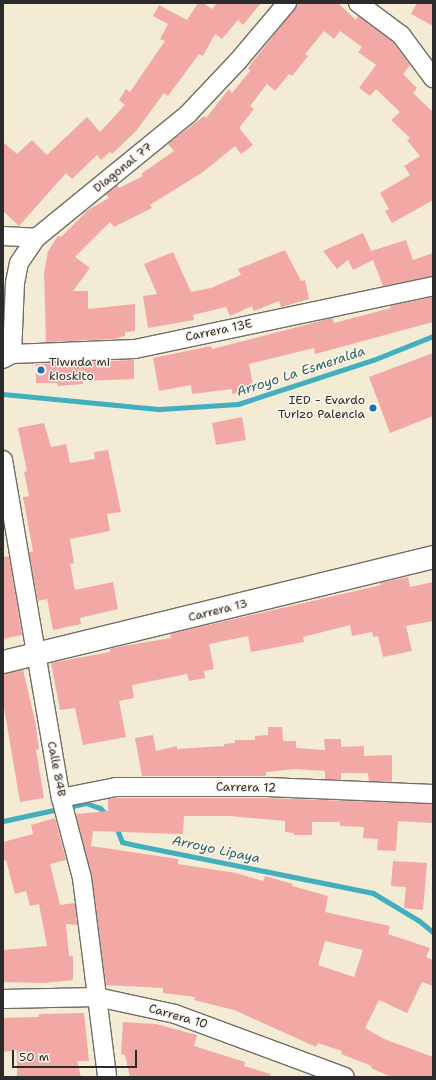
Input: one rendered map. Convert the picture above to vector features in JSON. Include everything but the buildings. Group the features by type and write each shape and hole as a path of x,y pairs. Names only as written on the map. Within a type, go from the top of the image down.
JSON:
{"street":[{"name":"Diagonal 77","path":"7,356 15,283 20,263 36,238 188,114 238,61 286,3"},
{"path":"358,3 401,35 433,78"},
{"path":"3,236 36,238"},
{"name":"Carrera 13E","path":"7,356 135,349 433,286"},
{"name":"Calle 84B","path":"3,460 35,656 63,804 82,878 106,1077"},
{"name":"Carrera 13","path":"3,662 35,656 433,557"},
{"name":"Carrera 12","path":"63,804 116,787 267,787 433,794"},
{"name":"Carrera 10","path":"3,999 96,997 175,1014 345,1077"}],"waterway":[{"name":"Arroyo La Esmeralda","path":"3,394 160,409 238,404 373,360 433,336"},
{"name":"Arroyo Lipaya","path":"3,821 86,803 100,808 108,816"},
{"name":"Arroyo Lipaya","path":"116,827 122,842 373,893 418,920 433,932"}],"place":[{"name":"Tiwnda mi kioskito","path":"41,370"},
{"name":"IED - Evardo Turizo Palencia","path":"373,408"}]}
